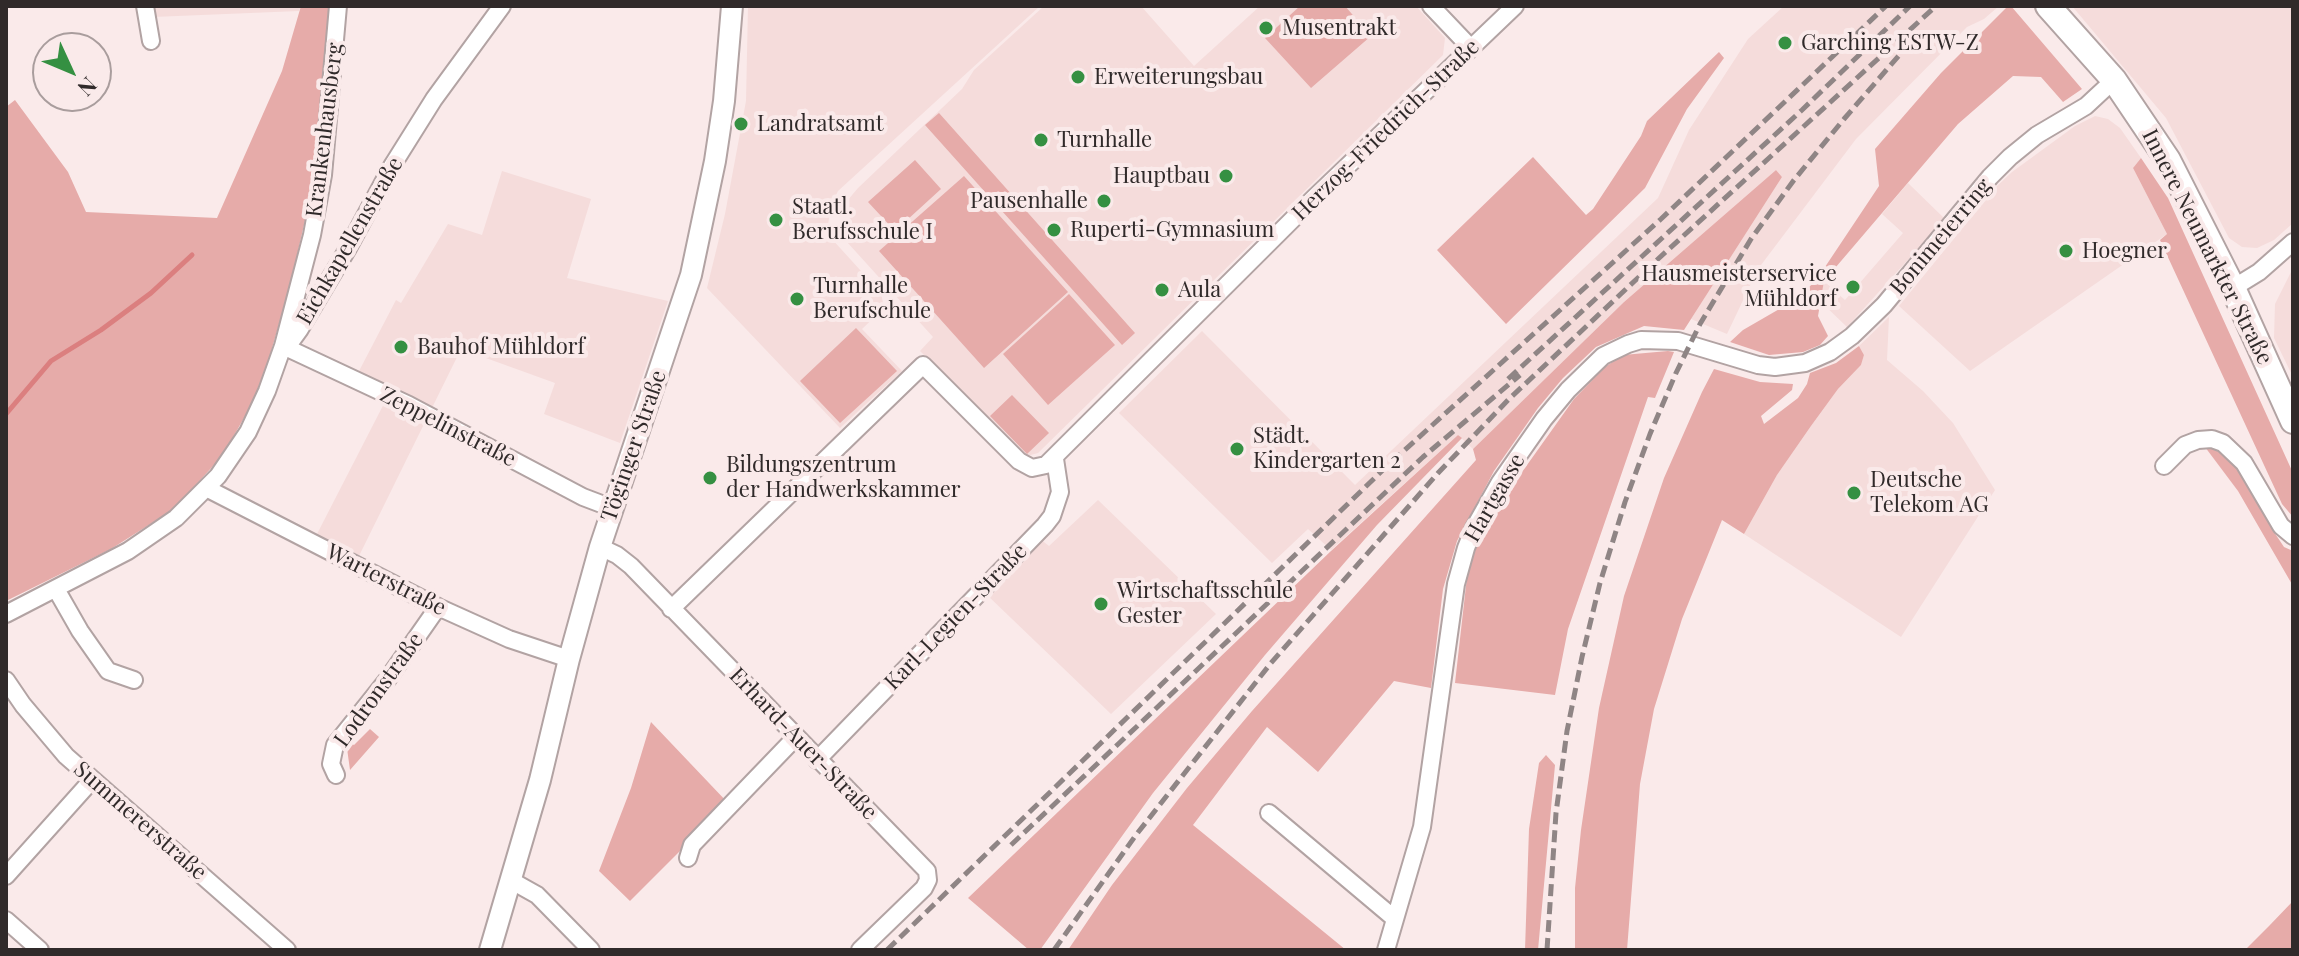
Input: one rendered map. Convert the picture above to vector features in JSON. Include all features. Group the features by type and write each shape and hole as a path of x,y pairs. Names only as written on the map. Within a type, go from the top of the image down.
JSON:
{"main road":[{"name":"Innere Neumarkter Straße","path":"2048,6 2114,80 2168,160 2233,288 2293,421"}],"street":[{"path":"145,6 151,41"},
{"name":"Krankenhausberg","path":"283,346 312,235 323,175 338,6"},
{"name":"Eichkapellenstraße","path":"6,614 154,535 208,489 248,432 283,346 300,329 392,166 434,99 502,6"},
{"name":"Töginger Straße","path":"490,950 540,780 600,547 691,275 715,161 724,101 732,6"},
{"path":"1431,6 1470,47"},
{"name":"Herzog-Friedrich-Straße","path":"1055,459 1238,272 1515,6"},
{"name":"Bonimeierring","path":"1758,365 1790,367 1805,363 1830,352 1852,336 1884,305 2010,157 2037,135 2094,100 2114,80"},
{"path":"2233,288 2259,272 2293,242"},
{"name":"Hartgasse","path":"1386,950 1422,827 1460,565 1474,528 1500,482 1568,390 1613,350 1641,340 1667,340 1758,365"},
{"name":"Zeppelinstraße","path":"283,346 464,433 583,497 612,508"},
{"path":"671,609 923,365 1019,461 1032,468 1041,468 1055,459"},
{"path":"2164,466 2185,445 2212,439 2223,443 2244,463 2281,526 2293,536"},
{"name":"Karl-Legien-Straße","path":"817,760 1045,525 1060,492 1055,459"},
{"name":"Warterstraße","path":"208,489 438,607 509,639 569,659"},
{"name":"Erhard-Auer-Straße","path":"600,547 631,566 927,871 928,880 924,888 860,950"},
{"path":"56,589 108,671 134,680"},
{"name":"Lodronstraße","path":"336,775 331,764 335,745 387,680 438,607"},
{"name":"Summererstraße","path":"6,680 44,732 92,780 287,950"},
{"path":"688,858 692,845 795,738"},
{"path":"6,876 92,780"},
{"path":"1269,813 1395,919"},
{"path":"512,881 537,895 591,950"},
{"path":"6,920 40,950"}],"shaded area":[{"path":"152,6 301,6 299,11 153,17"},
{"path":"301,6 331,6 310,199 289,290 263,379 249,409 223,455 174,509 111,549 6,601 6,107 15,100 68,172 86,212 217,218 282,71"},
{"name":"Staatl. Berufsschule I","path":"748,6 1040,6 838,191 831,205 828,225 831,238 881,293 884,308 862,329 902,371 840,428 707,288 725,214 746,101"},
{"name":"Ruperti-Gymnasium","path":"1044,6 1141,6 1194,66 1260,6 1416,6 1445,38 1443,55 1038,453 1027,456 920,351 933,337 847,242 843,219 847,201 858,188 962,89 974,70"},
{"path":"1300,6 1345,6 1371,36 1311,88 1265,38"},
{"path":"1784,6 1999,6 1984,19 1967,27 1856,139 1758,269 1727,334 1691,319 1782,177 1776,170 1624,302 1473,449 1458,435 1331,550 1308,529 1272,563 1119,413 1202,331 1355,485 1658,198 1689,130 1748,39"},
{"path":"2008,6 2082,89 2063,102 2041,77 2013,76 1958,124 1824,281 1818,316 1828,336 1820,345 1803,352 1769,355 1730,342 1743,330 1788,304 1815,282 1879,186 1875,149 1941,73"},
{"path":"2072,6 2293,6 2293,223 2274,240 2257,248 2242,247 2229,238 2166,118"},
{"path":"1719,52 1724,58 1687,109 1645,188 1506,324 1437,250 1533,157 1586,215 1641,136 1647,121"},
{"path":"939,113 1135,333 1122,345 925,125"},
{"path":"2095,116 2108,119 2120,128 2141,158 2133,168 2167,234 1970,371 1899,306 1995,188 2075,126"},
{"path":"2141,158 2168,198 2293,473 2293,517 2282,504 2160,240 2167,234 2133,168"},
{"path":"915,160 941,189 895,231 868,202"},
{"path":"1776,170 1782,177 1684,330 1644,326 1596,347 1563,378 1538,408 1494,471 1457,541 1443,589 1431,688 1394,681 1318,772 1267,727 1193,825 1346,950 1068,950 1112,885 1187,788 1476,460 1473,449 1624,302"},
{"path":"502,171 591,199 567,278 668,301 620,443 544,414 555,383 461,349 359,556 317,534 391,390 358,373 396,300 401,303 448,224 482,235"},
{"path":"964,176 1068,292 984,368 879,251"},
{"path":"1908,183 1945,219 1847,327 1820,301 1824,281 1845,300 1903,233 1882,214"},
{"path":"2293,268 2293,377 2274,338 2275,304"},
{"path":"1069,294 1115,345 1048,405 1003,354"},
{"path":"1889,317 1887,360 1923,391 1953,423 1995,490 1901,637 1744,534 1777,475 1838,389 1861,365 1864,355 1859,346"},
{"path":"856,328 897,371 840,423 800,381"},
{"path":"1859,346 1864,355 1861,365 1838,389 1777,475 1744,534 1722,520 1682,619 1654,709 1640,784 1627,950 1575,950 1575,888 1581,830 1599,708 1624,596 1664,478 1702,392 1714,369 1760,382 1793,384 1792,390 1761,416 1764,424 1798,398 1810,373 1836,363"},
{"path":"1674,352 1655,398 1648,397 1568,629 1555,695 1455,683 1467,577 1476,546 1495,510 1574,399 1605,367 1623,355"},
{"path":"1012,395 1049,433 1027,454 990,416"},
{"path":"1458,435 1462,438 1377,525 1265,655 1153,793 1040,950 1029,950 968,898 1331,551"},
{"path":"2205,447 2220,449 2234,456 2272,529 2284,547 2293,551 2293,586 2238,491"},
{"name":"Wirtschaftsschule Gester","path":"1098,500 1216,614 1111,714 986,594 1039,538 1049,546"},
{"path":"651,722 728,803 630,901 599,871 631,788"},
{"path":"370,729 379,737 350,770 346,741 354,745"},
{"path":"1546,755 1555,765 1538,950 1525,950 1529,829 1539,763"},
{"path":"2293,901 2293,950 2245,950 2269,926"}],"waterway":[{"path":"6,414 51,361 101,330 151,293 192,255"}],"railway":[{"path":"887,950 1387,466 1661,219 1886,6"},
{"path":"1508,379 1802,110 1910,6"},
{"path":"1054,950 1136,835 1271,663 1439,472 1508,400 1658,259 1936,6"},
{"path":"1547,950 1556,813 1567,731 1600,583 1650,434 1700,324 1751,239 1794,180 1914,38"},
{"path":"1011,845 1423,457 1520,375"}],"place":[{"name":"Musentrakt","path":"1266,28"},
{"name":"Garching ESTW-Z","path":"1785,43"},
{"name":"Erweiterungsbau","path":"1078,77"},
{"name":"Landratsamt","path":"741,124"},
{"name":"Turnhalle","path":"1041,140"},
{"name":"Hauptbau","path":"1226,176"},
{"name":"Pausenhalle","path":"1104,201"},
{"name":"Staatl. Berufsschule I","path":"776,220"},
{"name":"Ruperti-Gymnasium","path":"1054,230"},
{"name":"Hoegner","path":"2066,251"},
{"name":"Hausmeisterservice Mühldorf","path":"1853,287"},
{"name":"Aula","path":"1162,290"},
{"name":"Turnhalle Berufschule","path":"797,299"},
{"name":"Bauhof Mühldorf","path":"401,347"},
{"name":"Städt. Kindergarten 2","path":"1237,449"},
{"name":"Bildungszentrum der Handwerkskammer","path":"710,478"},
{"name":"Deutsche Telekom AG","path":"1854,493"},
{"name":"Wirtschaftsschule Gester","path":"1101,604"}]}
